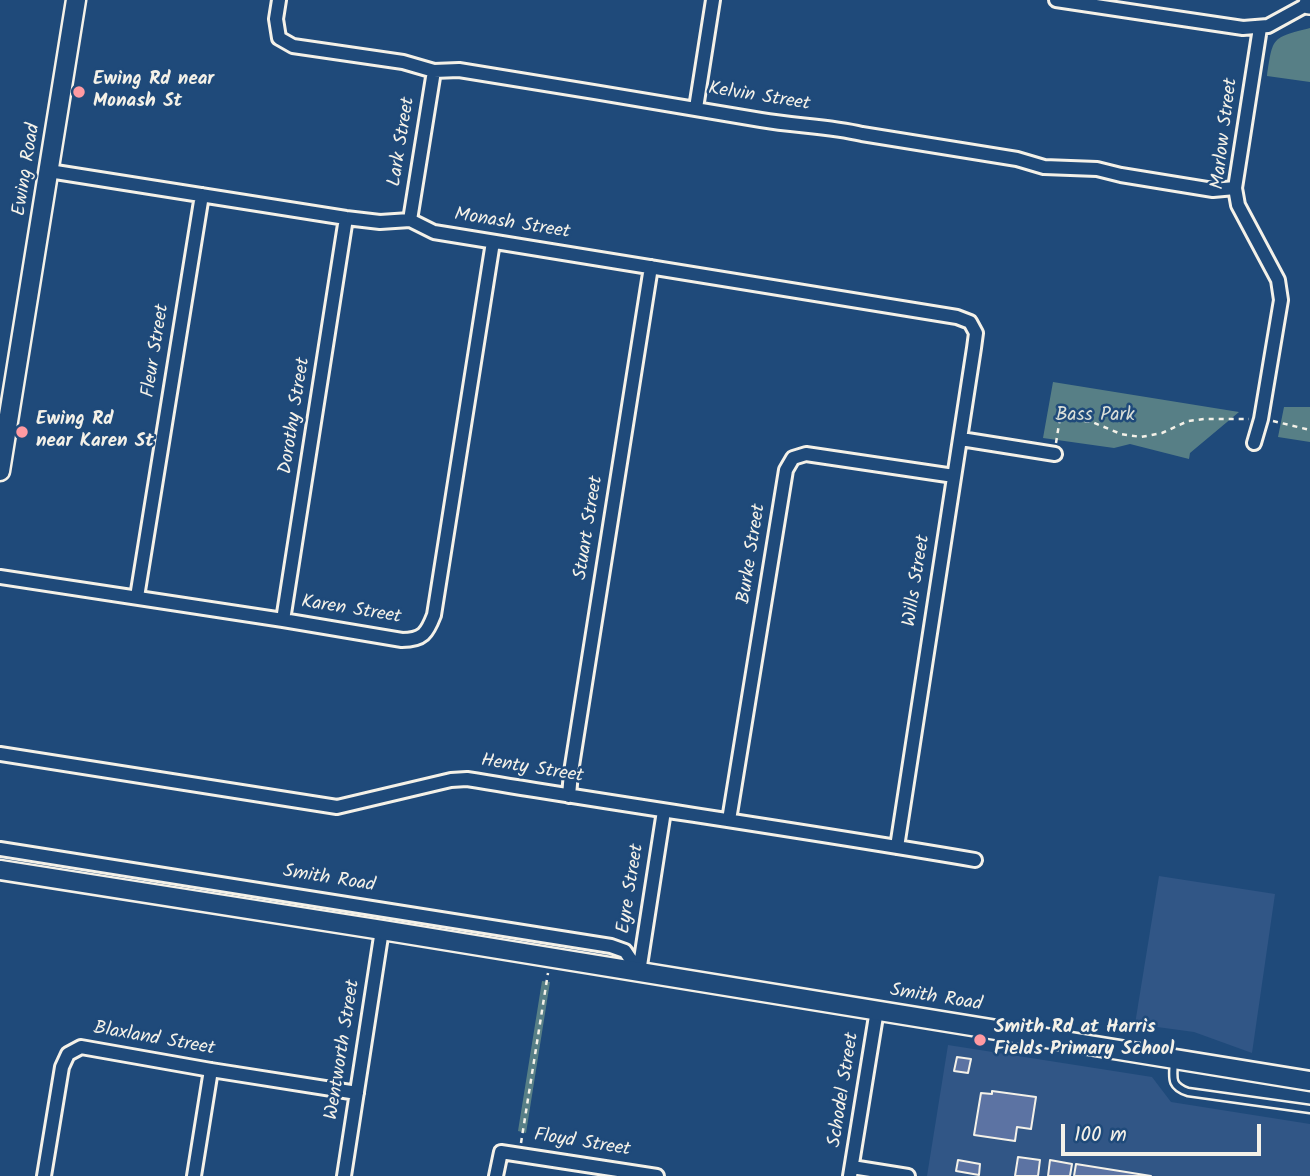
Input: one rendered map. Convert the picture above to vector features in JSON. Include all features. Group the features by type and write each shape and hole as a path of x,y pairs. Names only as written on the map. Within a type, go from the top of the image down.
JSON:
{"street":[{"name":"Ewing Road","path":"1,460 76,0"},
{"name":"Kelvin Street","path":"279,0 276,19 279,38 293,46 403,62 434,71 459,70 775,122 841,129 1017,159 1044,167 1097,169 1213,190 1235,188"},
{"path":"696,108 713,0"},
{"path":"1056,0 1243,29 1260,28 1310,4"},
{"name":"Marlow Street","path":"1254,443 1261,419 1281,300 1278,279 1238,205 1235,188 1260,28"},
{"name":"Lark Street","path":"410,220 434,71"},
{"name":"Monash Street","path":"49,171 346,218 380,222 410,220 434,232 957,317 970,322"},
{"name":"Fleur Street","path":"137,597 202,195"},
{"name":"Dorothy Street","path":"284,620 346,218"},
{"name":"Karen Street","path":"0,577 414,640 427,631 434,615 493,242"},
{"name":"Stuart Street","path":"569,796 651,267"},
{"name":"Wills Street","path":"897,847 976,333 970,322"},
{"path":"961,439 1055,454"},
{"name":"Burke Street","path":"729,820 786,470 793,458 806,454 954,476"},
{"name":"Henty Street","path":"0,754 337,807 451,780 467,779 975,860"},
{"name":"Eyre Street","path":"639,972 664,811"},
{"name":"Smith Road","path":"0,849 611,946 625,951 639,972"},
{"name":"Smith Road","path":"0,870 1310,1081"},
{"name":"Wentworth Street","path":"344,1176 382,930"},
{"name":"Schodel Street","path":"851,1172 877,1010"},
{"name":"Blaxland Street","path":"44,1176 62,1067 68,1054 81,1047 358,1093"},
{"path":"194,1176 211,1070"},
{"name":"Floyd Street","path":"496,1176 501,1152 657,1176"},
{"path":"851,1172 908,1176"}],"lane":[{"path":"1174,1059 1173,1080 1178,1088 1188,1092 1310,1109"}],"path":[{"path":"1055,454 1059,418 1093,422 1121,434 1141,437 1161,433 1188,421 1204,419 1261,419 1310,430"},
{"path":"520,1154 548,972"}],"shaded area":[{"path":"1159,876 1275,894 1252,1053 1194,1032 1135,1024"},
{"path":"948,1045 1152,1077 1171,1102 1310,1124 1310,1176 927,1176"}],"green space":[{"path":"1310,28 1310,82 1267,76 1276,41 1288,34"},
{"name":"Bass Park","path":"1053,382 1239,412 1190,453 1189,459 1130,444 1114,448 1043,438"},
{"path":"1284,407 1310,407 1310,442 1278,437"},
{"path":"542,981 550,982 526,1133 518,1131"}],"building":[{"path":"957,1057 971,1059 968,1073 954,1071"},
{"path":"992,1091 1036,1097 1031,1129 1017,1127 1015,1141 974,1135 981,1093 992,1094"},
{"path":"1018,1157 1040,1160 1038,1176 1015,1176"},
{"path":"958,1160 980,1164 979,1175 956,1171"},
{"path":"1050,1160 1072,1164 1070,1176 1048,1176"},
{"path":"1076,1164 1151,1176 1074,1176"}],"place":[{"name":"Ewing Rd near Monash St","path":"79,92"},
{"name":"Ewing Rd near Karen St","path":"22,432"},
{"name":"Smith Rd at Harris Fields Primary School","path":"980,1040"}]}
